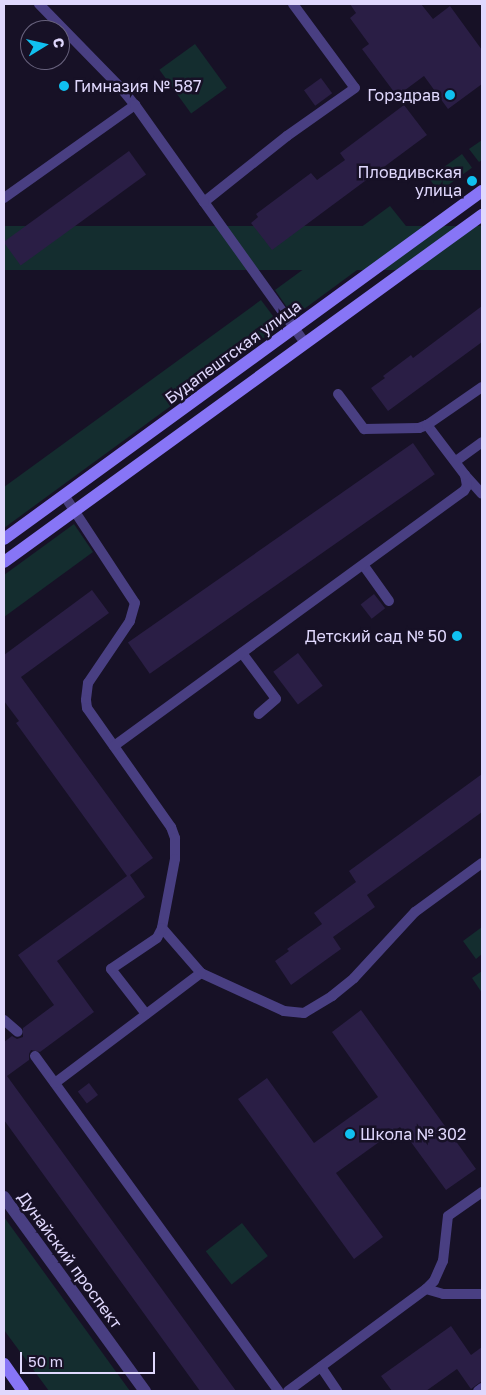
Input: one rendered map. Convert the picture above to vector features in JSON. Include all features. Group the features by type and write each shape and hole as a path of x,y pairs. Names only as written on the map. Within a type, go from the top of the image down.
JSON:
{"street":[{"name":"Будапештская улица","path":"4,539 482,191"},
{"path":"4,562 482,215"},
{"name":"Дунайский проспект","path":"4,1197 145,1391"},
{"path":"4,1364 23,1391"}],"lane":[{"path":"40,4 135,105 306,343"},
{"path":"204,202 287,136 355,88 293,4"},
{"path":"4,198 135,105"},
{"path":"338,394 364,429 419,428 427,425 482,386"},
{"path":"427,425 482,494"},
{"path":"456,461 482,442"},
{"path":"114,746 364,566 464,491 467,486 465,475"},
{"path":"64,495 135,603 130,621 88,683 86,691 87,708 165,816 175,838 175,859 162,928 157,938 111,970 146,1014"},
{"path":"364,566 390,601"},
{"path":"242,653 276,699 259,714"},
{"path":"162,928 201,973 284,1011 292,1014 304,1013 332,996 354,978 415,912 482,863"},
{"path":"55,1083 201,973"},
{"path":"4,1020 18,1032"},
{"path":"35,1056 278,1391"},
{"path":"288,1391 426,1290 439,1272 443,1261 448,1216 482,1192"},
{"path":"426,1290 443,1294 482,1294"},
{"path":"321,1367 337,1391"},
{"path":"478,1391 482,1388"}],"green space":[{"path":"195,44 227,88 191,114 159,70"},
{"path":"482,140 482,160 479,162 469,149"},
{"path":"462,154 472,168 439,192 429,178"},
{"path":"390,206 410,231 296,315 291,313 275,290"},
{"path":"4,226 482,226 482,270 4,270"},
{"path":"261,300 276,320 276,329 4,528 4,487"},
{"path":"74,524 93,552 4,617 4,575"},
{"path":"482,927 482,954 476,959 463,941"},
{"path":"482,971 482,993 472,978"},
{"path":"4,1217 130,1391 49,1391 4,1330"},
{"path":"242,1223 268,1256 232,1284 206,1251"}],"building":[{"path":"350,4 421,4 433,19 450,6 482,50 482,84 448,109 424,76 397,96 362,49 369,44 350,18 356,13"},
{"path":"321,78 332,93 315,106 304,90"},
{"path":"404,105 427,135 272,250 251,223 258,217 256,214 311,173 317,180 345,160 340,153"},
{"path":"129,151 146,174 21,266 4,242"},
{"path":"482,306 482,342 388,411 371,388 385,378 383,376 411,355 413,358"},
{"path":"413,443 435,474 150,674 128,643"},
{"path":"92,590 109,613 21,677 153,858 130,875 145,897 57,961 94,1012 40,1052 31,1050 29,1060 7,1076 236,1391 200,1391 4,1120 4,1042 12,1036 17,1039 23,1037 23,1028 54,1005 18,955 127,876 16,723 19,721 4,701 4,655"},
{"path":"374,594 385,608 372,619 361,604"},
{"path":"298,653 323,686 298,704 273,672"},
{"path":"482,774 482,812 367,895 375,907 333,937 341,949 291,985 275,961 289,951 287,949 322,924 314,913 356,882 349,871"},
{"path":"361,1010 476,1169 446,1190 400,1127 336,1173 383,1237 354,1259 238,1099 267,1078 314,1143 378,1097 332,1032"},
{"path":"89,1083 98,1095 87,1103 78,1091"},
{"path":"451,1326 471,1355 482,1347 482,1381 471,1389 457,1369 426,1391 392,1391 381,1376"}],"place":[{"name":"Гимназия № 587","path":"64,86"},
{"name":"Горздрав","path":"450,95"},
{"name":"Пловдивская улица","path":"472,181"},
{"name":"Детский сад № 50","path":"457,636"},
{"name":"Школа № 302","path":"350,1134"}]}
